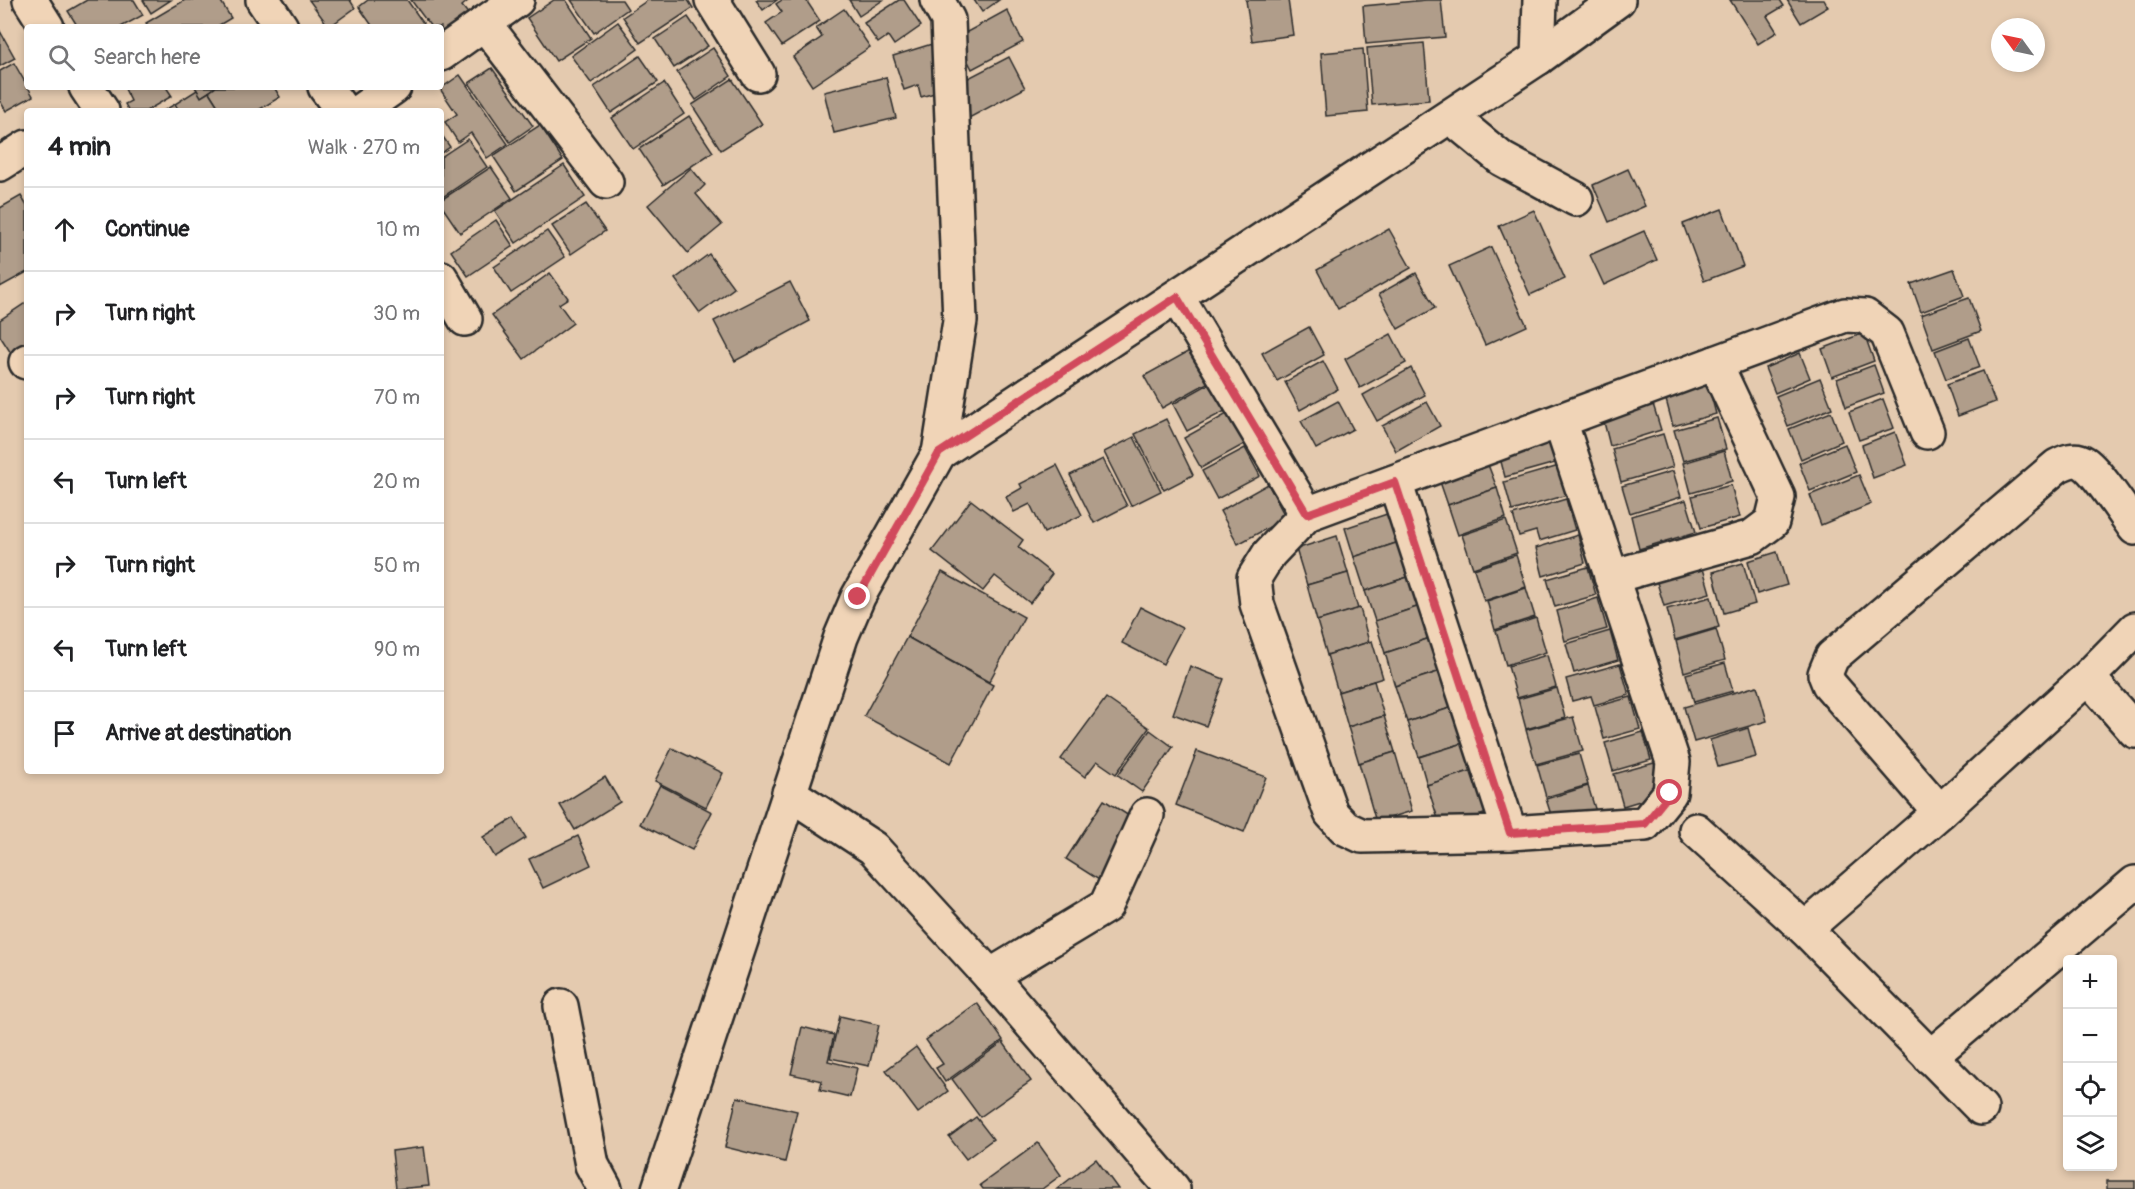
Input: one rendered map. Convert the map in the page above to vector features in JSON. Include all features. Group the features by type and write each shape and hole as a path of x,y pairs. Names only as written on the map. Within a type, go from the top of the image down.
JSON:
{"street":[{"path":"30,0 45,24"},
{"path":"263,0 279,24"},
{"path":"444,52 517,0"},
{"path":"712,0 758,74"},
{"path":"1538,58 1539,0"},
{"path":"939,453 1451,117 1618,0"},
{"path":"659,1189 841,637 858,597 939,453 960,321 943,10"},
{"path":"484,23 606,182"},
{"path":"327,90 341,108"},
{"path":"364,108 390,90"},
{"path":"1451,117 1502,159 1576,199"},
{"path":"0,164 24,149"},
{"path":"444,283 465,319"},
{"path":"1177,297 1307,514"},
{"path":"1560,421 1672,762 1670,793 1645,824 1510,833 1362,836 1345,828 1331,813 1257,604 1254,578 1269,554 1307,514 1845,315 1865,316 1887,333 1927,432"},
{"path":"1611,577 1752,537 1772,522 1779,497 1715,363"},
{"path":"1940,812 1829,684 1825,674 1832,657 2056,466 2070,460 2083,462 2093,471 2135,528"},
{"path":"1395,482 1510,833"},
{"path":"1805,929 1940,812 2088,677 2135,629"},
{"path":"2088,677 2135,731"},
{"path":"789,793 873,848 990,976 1173,1189"},
{"path":"990,976 1106,906 1147,815"},
{"path":"1696,830 1805,929 1981,1108"},
{"path":"1930,1057 2135,883"},
{"path":"561,1006 592,1165 605,1189"}],"building":[{"path":"87,0 134,0 143,15 126,24 76,24 68,11"},
{"path":"143,0 171,0 151,13"},
{"path":"185,0 220,0 231,18 221,24 146,23"},
{"path":"309,0 350,0 355,8 333,24 327,24"},
{"path":"368,0 407,0 424,24 371,24 359,7"},
{"path":"411,0 469,0 462,6 470,16 444,35 444,24 429,24"},
{"path":"554,0 566,0 591,38 556,61 527,18"},
{"path":"571,0 622,0 628,9 594,33"},
{"path":"648,0 688,0 693,8 640,43 623,17"},
{"path":"756,0 777,0 763,10"},
{"path":"782,0 806,0 820,21 782,46 766,23 782,12 776,4"},
{"path":"849,0 883,0 859,16"},
{"path":"899,0 904,0 921,26 894,45 888,36 878,43 864,23"},
{"path":"974,0 999,0 982,12"},
{"path":"1246,0 1288,0 1293,35 1252,41"},
{"path":"1441,0 1445,37 1366,44 1363,6"},
{"path":"1730,0 1780,0 1784,6 1767,16 1777,32 1758,44"},
{"path":"1787,0 1824,0 1828,7 1801,23"},
{"path":"844,9 870,47 812,86 793,57 822,37 816,28"},
{"path":"1007,10 1023,42 972,69 956,38"},
{"path":"688,17 708,46 674,68 655,39"},
{"path":"618,22 638,49 591,83 571,56"},
{"path":"0,31 15,58 0,66"},
{"path":"935,43 941,91 921,97 918,85 904,90 893,56"},
{"path":"1424,43 1429,100 1372,105 1367,48"},
{"path":"713,48 731,76 696,100 677,72"},
{"path":"1363,49 1368,112 1326,116 1321,53"},
{"path":"640,56 658,82 611,113 594,87"},
{"path":"1009,57 1025,88 969,118 953,86"},
{"path":"14,63 24,80 24,90 30,90 33,96 6,111 0,101 0,71"},
{"path":"492,68 533,126 510,142 469,83"},
{"path":"460,75 508,144 487,158 471,133 458,142 445,122 457,114 441,90 444,90 444,86"},
{"path":"886,77 896,118 834,133 824,92"},
{"path":"732,79 762,124 721,150 692,105"},
{"path":"664,83 684,114 633,149 612,118"},
{"path":"126,90 168,90 172,96 151,108 127,108 125,104 131,101"},
{"path":"197,90 212,90 201,97"},
{"path":"197,90 201,97 209,92 219,108 177,108 175,104"},
{"path":"212,90 276,90 280,97 262,108 219,108 209,92"},
{"path":"689,116 713,152 663,185 639,149"},
{"path":"540,125 563,160 516,191 493,156"},
{"path":"444,138 450,147 444,151"},
{"path":"468,139 487,167 444,196 444,155"},
{"path":"564,165 585,197 516,243 495,211"},
{"path":"491,167 512,198 460,233 444,209 444,198"},
{"path":"691,168 705,185 696,194 722,225 688,253 648,205"},
{"path":"1628,169 1645,206 1609,222 1593,185"},
{"path":"21,196 24,201 24,274 0,287 0,208"},
{"path":"586,204 605,231 571,254 552,226"},
{"path":"1722,209 1743,266 1704,281 1683,224"},
{"path":"1534,210 1565,279 1530,295 1499,226"},
{"path":"496,220 513,246 468,276 451,251"},
{"path":"1389,229 1411,268 1338,309 1317,270"},
{"path":"547,231 565,257 511,293 494,267"},
{"path":"1644,231 1657,260 1604,285 1590,255"},
{"path":"1491,247 1527,326 1485,345 1449,266"},
{"path":"709,254 734,288 700,313 675,279"},
{"path":"1954,269 1964,296 1921,312 1911,284"},
{"path":"550,273 568,298 559,304 573,323 524,359 492,315"},
{"path":"1416,273 1435,308 1398,329 1379,294"},
{"path":"790,282 810,321 735,361 714,321"},
{"path":"1969,298 1981,331 1933,349 1921,315"},
{"path":"24,304 24,356 16,361 0,336 0,320"},
{"path":"1309,327 1324,355 1277,381 1262,353"},
{"path":"1864,333 1874,361 1832,377 1822,349"},
{"path":"1391,334 1406,363 1360,388 1345,359"},
{"path":"1969,338 1980,367 1946,379 1935,351"},
{"path":"1200,345 1218,377 1162,408 1144,376"},
{"path":"1800,353 1810,378 1775,393 1765,368"},
{"path":"1323,361 1338,389 1300,410 1285,382"},
{"path":"1874,365 1884,393 1846,407 1837,379"},
{"path":"1411,368 1425,395 1377,421 1363,395"},
{"path":"1983,371 1995,402 1958,416 1947,384"},
{"path":"1820,378 1832,408 1788,426 1776,396"},
{"path":"1214,381 1229,409 1187,431 1173,404"},
{"path":"1708,384 1716,414 1673,426 1665,396"},
{"path":"1883,399 1894,428 1859,440 1849,412"},
{"path":"1338,401 1353,429 1316,449 1301,421"},
{"path":"1427,402 1440,426 1396,451 1382,426"},
{"path":"1653,404 1661,430 1610,446 1603,418"},
{"path":"1234,410 1250,441 1201,468 1184,438"},
{"path":"1831,412 1842,441 1801,459 1789,429"},
{"path":"1717,418 1726,449 1683,461 1674,430"},
{"path":"1166,419 1193,475 1164,490 1135,434"},
{"path":"1895,432 1907,465 1873,478 1862,445"},
{"path":"1663,434 1673,467 1621,482 1612,449"},
{"path":"1134,437 1161,491 1131,506 1104,452"},
{"path":"1548,440 1555,463 1505,477 1499,454"},
{"path":"1845,444 1856,472 1810,491 1799,463"},
{"path":"1245,448 1260,476 1217,499 1202,471"},
{"path":"1724,451 1732,481 1691,493 1683,463"},
{"path":"1103,459 1127,506 1094,523 1070,475"},
{"path":"1487,462 1497,488 1448,505 1439,479"},
{"path":"1057,465 1082,515 1044,533 1030,504 1014,512 1006,497 1022,488 1020,484"},
{"path":"1559,466 1567,495 1512,511 1504,482"},
{"path":"1673,471 1681,497 1630,513 1622,486"},
{"path":"1859,475 1871,504 1821,525 1810,495"},
{"path":"1268,484 1286,518 1238,544 1220,511"},
{"path":"1731,485 1740,517 1701,528 1692,496"},
{"path":"1497,488 1506,518 1458,535 1448,505"},
{"path":"1566,499 1575,530 1539,541 1536,531 1519,536 1513,515"},
{"path":"971,500 1023,540 1018,547 1052,574 1030,603 995,576 983,591 932,551"},
{"path":"1686,500 1696,532 1639,549 1631,516"},
{"path":"1396,511 1405,540 1354,557 1345,528"},
{"path":"1506,520 1517,553 1473,568 1462,535"},
{"path":"1578,535 1585,563 1543,576 1536,548"},
{"path":"1337,536 1348,573 1307,585 1296,549"},
{"path":"1405,540 1417,574 1365,591 1354,557"},
{"path":"1777,552 1787,585 1757,594 1748,561"},
{"path":"1516,555 1526,587 1484,601 1474,569"},
{"path":"1743,563 1755,604 1724,613 1713,572"},
{"path":"1702,565 1710,593 1664,606 1656,579"},
{"path":"1588,567 1596,595 1555,607 1547,579"},
{"path":"942,572 1024,617 989,682 907,637"},
{"path":"1348,573 1358,609 1317,621 1307,585"},
{"path":"1417,574 1426,604 1375,621 1365,591"},
{"path":"1526,588 1535,617 1495,630 1487,601"},
{"path":"1711,597 1719,627 1675,640 1667,609"},
{"path":"1598,598 1607,629 1565,641 1557,611"},
{"path":"1426,604 1436,636 1385,653 1375,621"},
{"path":"1140,607 1182,628 1163,664 1122,643"},
{"path":"1360,608 1369,642 1327,655 1317,621"},
{"path":"1536,618 1546,652 1506,665 1496,631"},
{"path":"1716,629 1725,660 1684,672 1676,641"},
{"path":"1610,631 1618,660 1574,673 1566,644"},
{"path":"1436,636 1447,669 1395,686 1385,653"},
{"path":"907,637 993,685 951,763 864,716"},
{"path":"1372,641 1383,678 1338,692 1327,655"},
{"path":"1547,655 1556,687 1517,698 1508,666"},
{"path":"1725,663 1733,691 1694,702 1686,674"},
{"path":"1620,664 1629,695 1594,705 1591,696 1572,701 1566,679"},
{"path":"1190,666 1224,679 1206,726 1173,714"},
{"path":"1447,669 1459,705 1407,722 1395,686"},
{"path":"1374,681 1384,716 1348,727 1338,692"},
{"path":"1757,686 1767,721 1694,742 1684,707"},
{"path":"1557,688 1565,718 1526,729 1518,699"},
{"path":"1631,697 1640,729 1604,739 1595,707"},
{"path":"1106,698 1149,728 1116,774 1097,761 1085,777 1061,759"},
{"path":"1459,705 1470,741 1419,757 1407,722"},
{"path":"1384,716 1395,752 1359,763 1348,727"},
{"path":"1573,717 1583,751 1536,764 1526,730"},
{"path":"1748,728 1756,757 1718,767 1710,740"},
{"path":"1150,730 1173,747 1142,792 1118,775"},
{"path":"1643,732 1651,760 1613,771 1605,743"},
{"path":"1470,741 1479,768 1427,785 1419,757"},
{"path":"672,748 723,773 706,807 655,781"},
{"path":"1197,751 1266,777 1244,832 1176,805"},
{"path":"1395,752 1412,811 1376,822 1359,763"},
{"path":"1579,754 1588,785 1546,797 1537,765"},
{"path":"1654,763 1663,794 1623,806 1614,774"},
{"path":"1479,768 1493,811 1441,828 1427,785"},
{"path":"605,777 620,802 575,830 560,805"},
{"path":"660,785 712,812 692,850 640,824"},
{"path":"1588,786 1597,815 1555,827 1546,799"},
{"path":"1104,800 1137,821 1099,880 1066,859"},
{"path":"514,818 526,838 495,857 483,837"},
{"path":"578,836 591,865 543,888 529,859"},
{"path":"977,1003 1003,1040 945,1082 936,1068 943,1064 926,1040"},
{"path":"840,1016 879,1025 869,1066 830,1058"},
{"path":"802,1027 834,1035 828,1061 857,1068 850,1097 820,1090 822,1081 791,1074"},
{"path":"1003,1042 1031,1081 980,1117 952,1079"},
{"path":"916,1047 948,1091 918,1113 886,1070"},
{"path":"737,1097 797,1111 785,1162 725,1147"},
{"path":"976,1117 993,1139 966,1159 949,1137"},
{"path":"1038,1143 1061,1175 1042,1189 983,1189 980,1185"},
{"path":"424,1147 429,1186 396,1189 392,1151"},
{"path":"1096,1159 1118,1189 1057,1189"},
{"path":"2107,1181 2135,1181 2135,1189 2107,1189"}],"route":[{"path":"858,597 939,453 1177,297 1307,514 1395,482 1510,833 1645,824 1670,793"}]}
